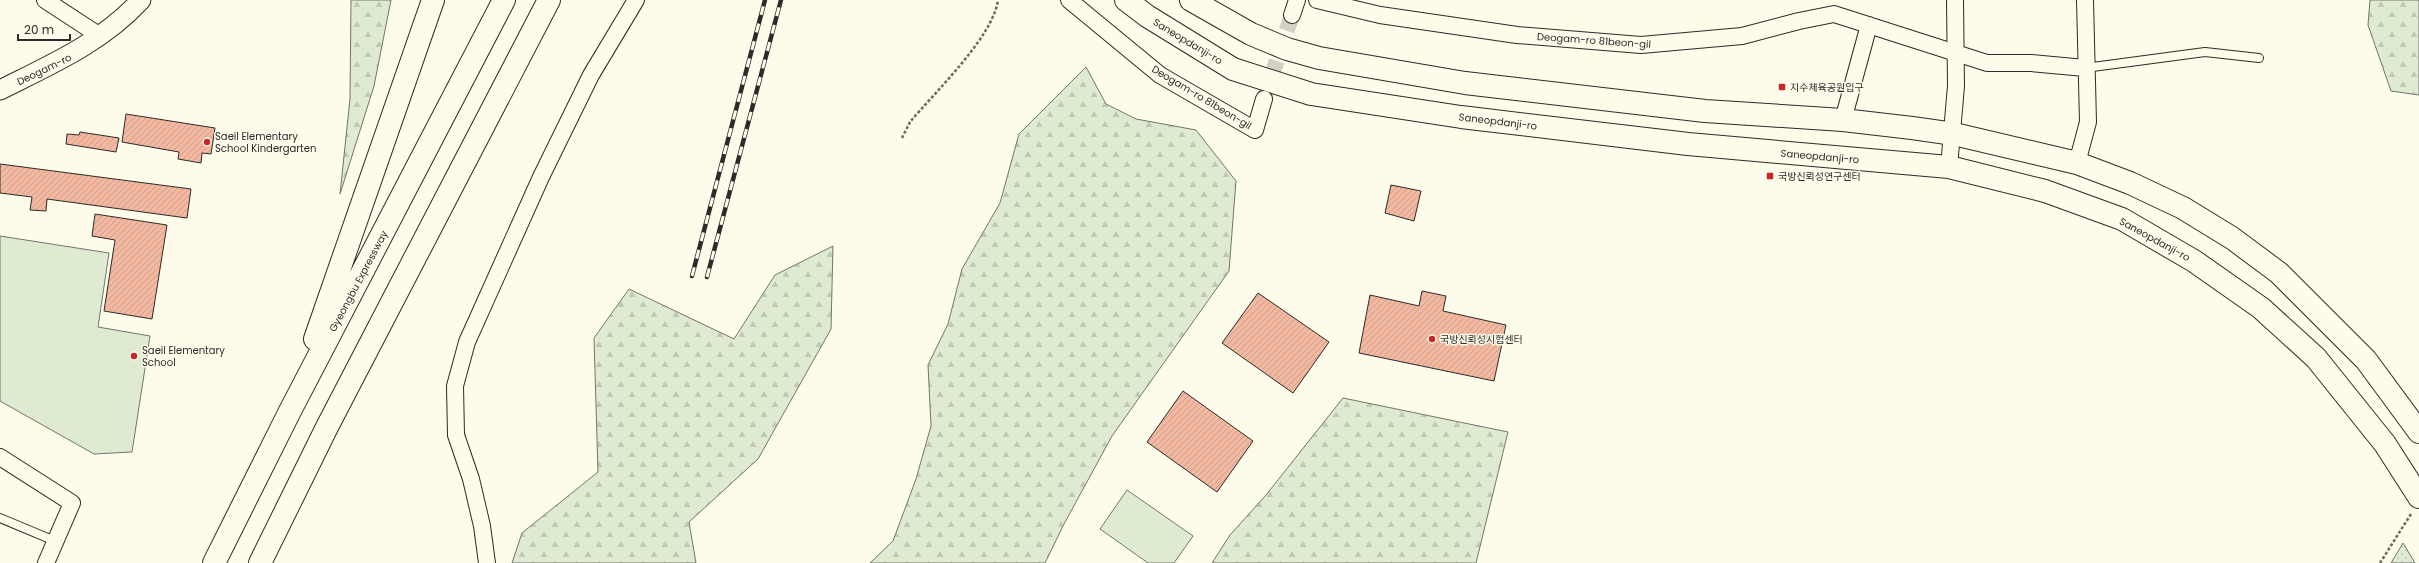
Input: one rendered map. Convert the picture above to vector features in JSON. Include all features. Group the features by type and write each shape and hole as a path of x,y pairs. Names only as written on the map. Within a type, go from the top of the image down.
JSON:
{"main road":[{"path":"290,410 433,0"},
{"name":"Gyeongbu Expressway","path":"214,563 290,410 504,0"},
{"path":"260,563 327,427 549,0"},
{"name":"Saneopdanji-ro","path":"1126,0 1147,16 1233,69 1311,94 1462,117 1664,141 1949,167 2045,192 2122,219 2194,260 2261,308 2316,358 2366,418 2417,502"},
{"path":"1191,0 1252,34 1287,49 1319,58 1465,83 1705,111 1843,120 1954,134 2077,163 2130,183 2183,208 2232,238 2279,273 2366,360 2419,432"}],"street":[{"path":"45,0 100,36"},
{"name":"Deogam-ro","path":"0,90 75,53 100,36 142,0"},
{"path":"487,563 482,526 471,479 456,435 455,386 467,342 541,177 591,75 636,0"},
{"name":"Deogam-ro 81beon-gil","path":"1069,0 1160,75 1255,130 1264,99"},
{"name":"Deogam-ro 81beon-gil","path":"1317,0 1380,15 1517,35 1641,45 1742,36 1798,21 1834,14 1955,51 1987,63 2031,63 2085,68"},
{"path":"1949,167 1954,134 1956,86 1955,0"},
{"path":"2077,163 2088,122 2085,68 2086,0"},
{"path":"1843,120 1869,25"},
{"path":"0,457 72,503 46,563"}],"lane":[{"path":"2085,68 2205,52 2259,58"},
{"path":"0,518 55,541"}],"path":[{"path":"902,138 910,122 984,36 996,11 998,0"},
{"path":"2380,563 2417,502"}],"green space":[{"path":"351,0 391,0 374,86 340,194 350,99"},
{"path":"2370,0 2419,0 2419,95 2391,91 2368,25"},
{"path":"1086,67 1106,104 1136,119 1196,130 1236,181 1229,271 1112,436 1064,524 1045,563 870,563 893,541 916,479 931,426 928,365 948,324 962,269 1000,203 1019,134"},
{"path":"0,236 109,253 98,327 150,336 132,452 94,454 0,401"},
{"path":"833,246 831,329 758,459 689,522 696,563 512,563 522,533 598,472 594,338 629,289 734,339 775,275"},
{"path":"1343,398 1508,432 1476,563 1212,563 1230,535 1266,495"},
{"path":"1127,490 1193,536 1174,563 1148,563 1100,529"},
{"path":"2403,543 2415,563 2391,563"}],"building":[{"path":"126,114 215,128 211,154 202,153 201,163 178,159 179,152 122,142"},
{"path":"80,132 119,138 116,152 66,144 67,134 79,135"},
{"path":"0,164 191,189 187,218 47,199 46,211 30,210 32,197 0,193"},
{"path":"1391,185 1421,191 1414,221 1385,213"},
{"path":"95,214 167,225 152,319 104,311 115,240 92,236"},
{"name":"국방신뢰성시험센터","path":"1422,291 1446,296 1443,311 1506,325 1494,381 1359,353 1370,295 1419,306"},
{"path":"1258,293 1329,342 1293,393 1222,343"},
{"path":"1183,391 1253,441 1217,492 1147,442"}],"tunnel":[{"path":"1264,99 1292,15"}],"railway":[{"path":"692,276 765,0"},
{"path":"707,277 781,0"}],"place":[{"name":"지수체육공원입구","path":"1782,87"},
{"name":"Saeil Elementary School Kindergarten","path":"207,142"},
{"name":"국방신뢰성연구센터","path":"1770,176"},
{"name":"국방신뢰성시험센터","path":"1432,339"},
{"name":"Saeil Elementary School","path":"134,356"}]}
